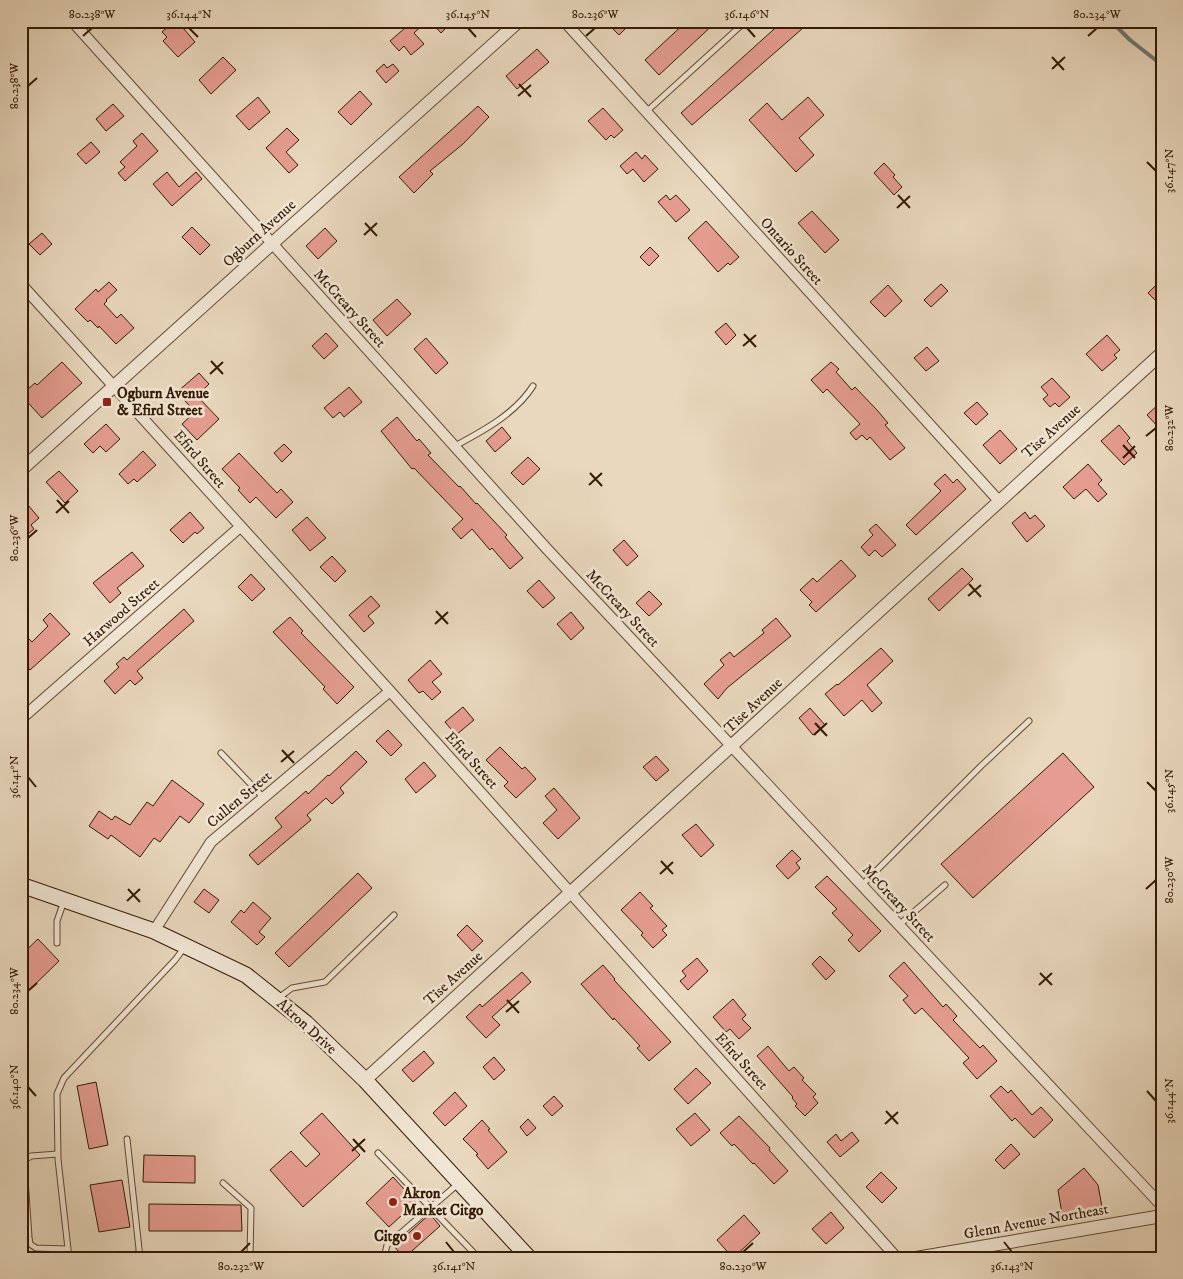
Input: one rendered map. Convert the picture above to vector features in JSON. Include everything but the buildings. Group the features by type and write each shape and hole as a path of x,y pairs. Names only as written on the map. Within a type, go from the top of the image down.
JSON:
{"main road":[{"name":"Akron Drive","path":"21,885 154,931 246,975 306,1023 365,1080 529,1258"}],"street":[{"name":"McCreary Street","path":"72,21 547,549 1162,1206"},
{"name":"Ogburn Avenue","path":"21,470 519,21"},
{"name":"Ontario Street","path":"564,21 999,501"},
{"name":"Efird Street","path":"21,284 390,691 897,1258"},
{"name":"Tise Avenue","path":"365,1080 1162,353"},
{"name":"Harwood Street","path":"21,720 240,527"},
{"name":"Cullen Street","path":"154,931 211,842 390,691"},
{"name":"Glenn Avenue Northeast","path":"916,1258 1162,1216"}],"lane":[{"path":"646,112 746,21"},
{"path":"454,446 485,430 501,418 525,399 533,386"},
{"path":"862,886 981,766 1029,721"},
{"path":"220,753 264,798"},
{"path":"899,925 946,885"},
{"path":"57,942 57,921 64,900"},
{"path":"277,999 292,988 325,982 394,915"},
{"path":"69,1258 58,1154 57,1094 64,1078 186,946"},
{"path":"126,1139 139,1249 138,1258"},
{"path":"378,1153 472,1252 466,1258"},
{"path":"58,1154 31,1156 26,1159 24,1164 29,1237 30,1244 36,1248 67,1248"},
{"path":"223,1183 251,1208 250,1258"},
{"path":"384,1258 387,1245 460,1183"},
{"path":"322,1258 329,1258"}],"waterway":[{"path":"1111,21 1130,40 1162,65"}],"place":[{"name":"Ogburn Avenue & Efird Street","path":"107,402"},
{"name":"Akron Market Citgo","path":"393,1202"},
{"name":"Citgo","path":"417,1236"}]}
